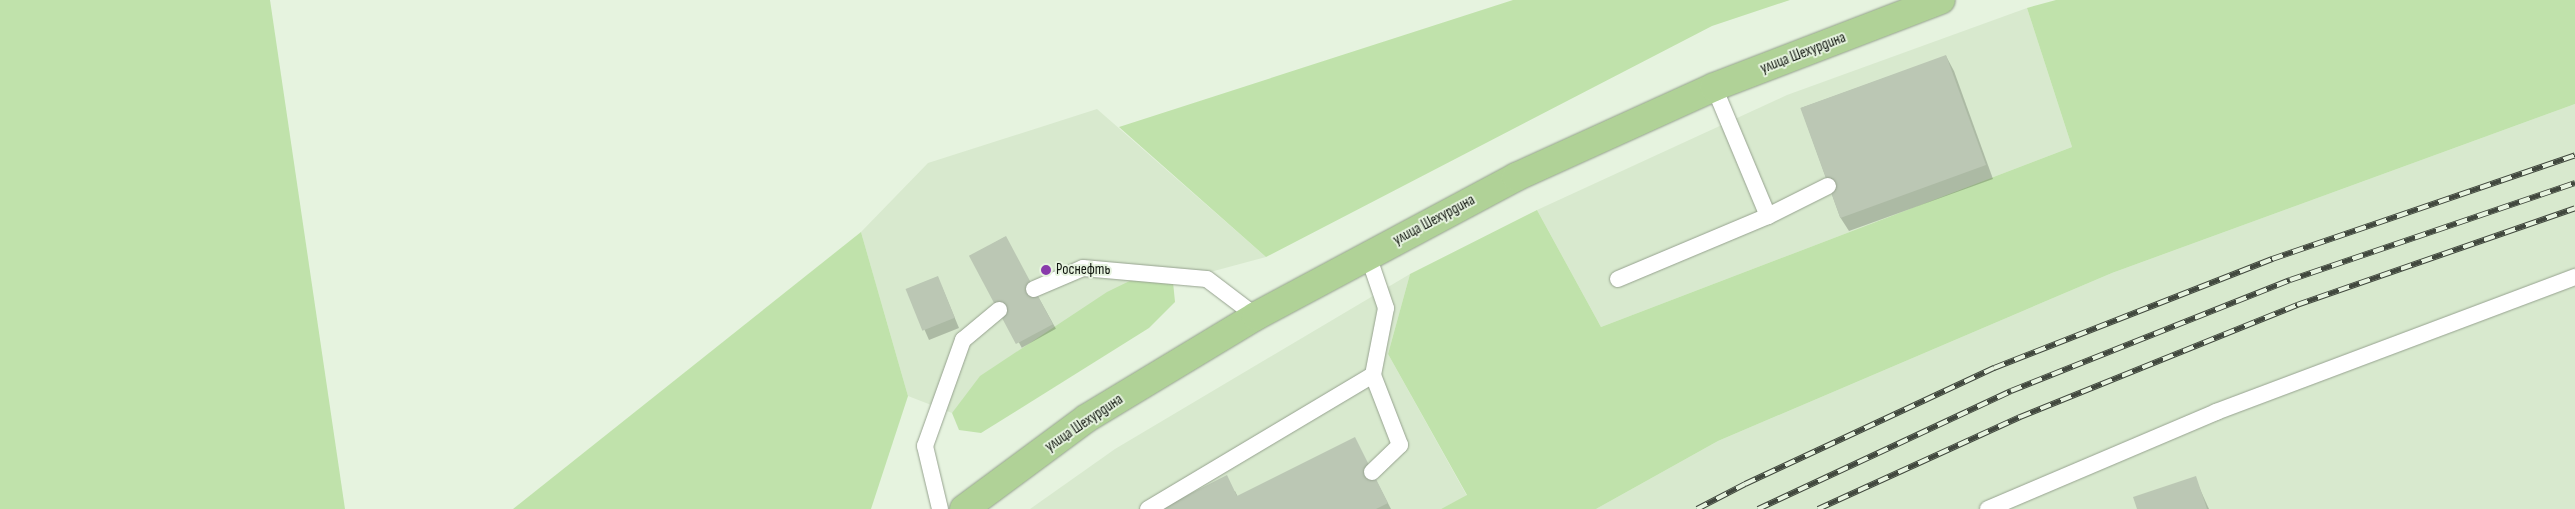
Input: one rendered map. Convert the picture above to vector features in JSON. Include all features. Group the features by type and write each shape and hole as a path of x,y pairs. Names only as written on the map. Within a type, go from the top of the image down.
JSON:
{"main road":[{"name":"улица Шехурдина","path":"964,509 1087,418 1256,316 1516,177 1714,87 1941,0"}],"lane":[{"path":"1714,87 1768,216"},
{"path":"1618,279 1768,216 1828,186"},
{"path":"1368,255 1386,308 1373,375 1400,445 1372,472"},
{"path":"1034,289 1083,268 1207,279 1256,316"},
{"path":"1988,509 2216,412 2575,277"},
{"path":"940,509 925,446 963,340 999,310"},
{"path":"1148,509 1373,375"}],"shaded area":[{"path":"2027,8 2072,147 1601,327 1537,210 1787,95"},
{"path":"2575,104 2575,509 1596,509 1718,441 2112,273"},
{"name":"Роснефть","path":"1097,109 1266,257 1173,282 952,413 908,396 861,232 928,163"},
{"path":"1410,274 1388,354 1467,496 1441,509 1030,509 1115,449"}],"green space":[{"path":"0,0 270,0 345,509 0,509"},
{"path":"1513,0 1790,0 1712,26 1266,257 1119,127"},
{"path":"2056,0 2575,0 2575,104 2112,273 1718,441 1596,509 1441,509 1467,495 1388,354 1410,274 1537,210 1601,327 2072,147 2027,8"},
{"path":"861,232 908,396 871,509 513,509"},
{"path":"1148,272 1173,282 1175,302 1149,328 981,433 959,430 952,413 980,376 1107,292"}],"building":[{"path":"1946,55 1986,165 1840,218 1800,108"},
{"path":"1006,236 1053,324 1016,344 969,256"},
{"path":"938,276 955,318 922,331 906,289"},
{"path":"1355,437 1388,503 1376,509 1160,509 1227,475 1237,496"},
{"path":"2196,476 2207,509 2137,509 2133,497"}],"railway":[{"path":"1697,509 1745,484 1994,368 2272,259 2575,155"},
{"path":"1758,509 2011,391 2290,280 2575,183"},
{"path":"1818,509 2020,417 2297,305 2575,208"}],"place":[{"name":"Роснефть","path":"1046,270"}]}
